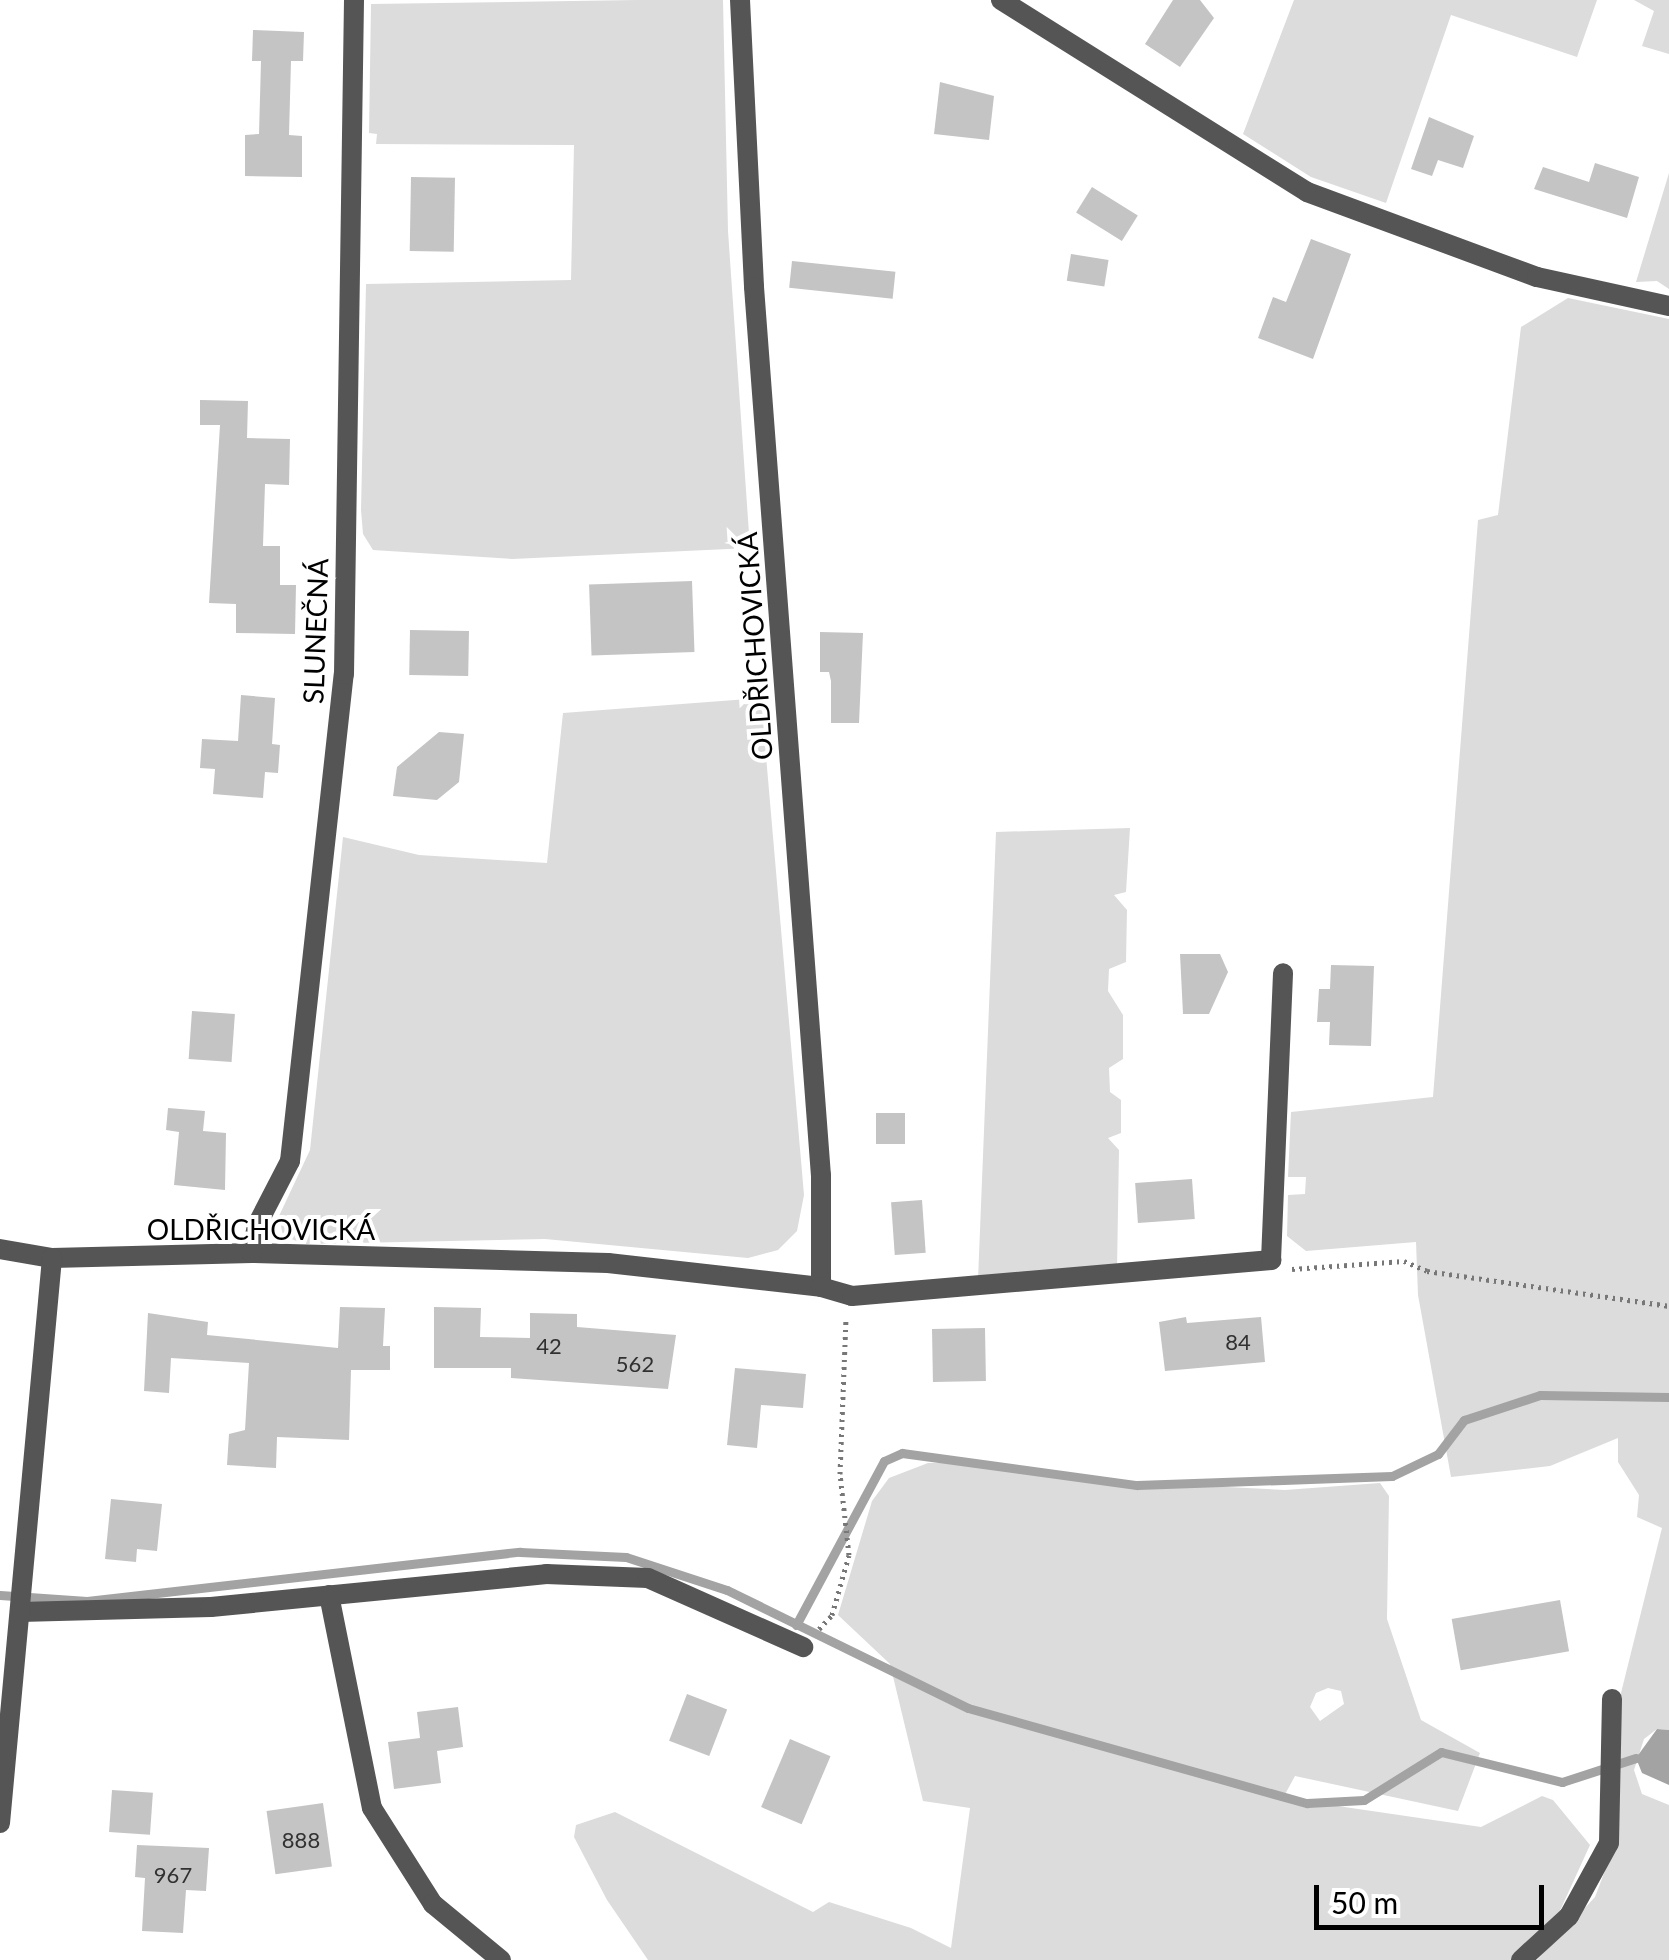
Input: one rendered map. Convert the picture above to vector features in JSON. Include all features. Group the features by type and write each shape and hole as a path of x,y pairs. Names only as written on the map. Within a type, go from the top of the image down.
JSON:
{"street":[{"name":"SLUNEČNÁ","path":"252,1253 256,1225 290,1161 344,674 354,0"},
{"name":"OLDŘICHOVICKÁ","path":"740,0 754,287 821,1175 821,1287"},
{"path":"1001,0 1307,192 1537,277 1669,306"},
{"path":"1271,1260 1283,973"},
{"name":"OLDŘICHOVICKÁ","path":"0,1249 52,1258 252,1253 608,1263 821,1287 852,1296 1271,1260"},
{"path":"0,1823 52,1258"},
{"path":"20,1612 212,1608 546,1574 648,1578 802,1647"},
{"path":"330,1595 372,1808 433,1904 501,1960"},
{"path":"1520,1960 1570,1916 1608,1843 1612,1698"}],"path":[{"path":"1271,1260 1292,1269 1404,1261 1427,1270 1669,1306"},
{"path":"802,1647 832,1615 850,1555 840,1474 852,1296"}],"shaded area":[{"path":"723,0 728,231 750,548 512,559 373,550 363,534 361,510 366,284 571,280 574,145 376,144 377,134 369,133 371,4"},
{"path":"1294,0 1597,0 1577,57 1451,15 1386,203 1311,177 1243,134"},
{"path":"1634,0 1669,0 1669,54 1642,46 1654,11"},
{"path":"1669,173 1669,289 1657,281 1636,282"},
{"path":"1568,298 1669,319 1669,1730 1657,1729 1644,1739 1634,1770 1642,1794 1669,1805 1669,1960 1537,1960 1595,1897 1619,1834 1619,1701 1662,1528 1637,1517 1639,1495 1618,1462 1618,1438 1550,1466 1451,1477 1418,1295 1416,1242 1306,1251 1287,1236 1288,1195 1305,1194 1306,1177 1288,1177 1291,1112 1433,1097 1478,520 1498,515 1521,327"},
{"path":"761,698 804,1195 797,1231 778,1250 748,1258 545,1239 305,1244 283,1236 279,1216 310,1150 343,837 419,855 547,863 563,713"},
{"path":"1130,828 1126,892 1114,895 1127,910 1126,962 1109,969 1108,991 1123,1015 1123,1059 1109,1068 1110,1092 1121,1100 1121,1133 1108,1138 1119,1150 1117,1270 978,1280 996,832"},
{"path":"978,1462 1146,1483 1285,1490 1380,1483 1389,1496 1387,1619 1421,1720 1480,1753 1458,1811 1295,1776 1283,1798 1481,1827 1542,1796 1553,1800 1590,1845 1558,1915 1511,1960 648,1960 607,1900 574,1837 576,1825 615,1812 813,1912 829,1902 911,1928 951,1948 970,1808 923,1801 890,1664 838,1615 872,1501 889,1478 928,1463","holes":["1328,1688 1341,1691 1344,1704 1320,1721 1310,1707 1316,1693"]},
{"path":"1657,1729 1669,1730 1669,1785 1642,1773 1636,1758"}],"building":[{"path":"1173,0 1200,0 1214,18 1180,67 1145,44"},
{"path":"253,30 304,32 303,61 291,61 289,135 302,136 302,177 245,176 245,135 259,134 261,61 252,61"},
{"path":"940,82 994,96 989,140 934,134"},
{"path":"1429,117 1474,136 1463,168 1438,160 1432,176 1411,169"},
{"path":"1595,163 1639,177 1627,218 1534,189 1543,167 1589,182"},
{"path":"411,177 455,178 454,252 410,251"},
{"path":"1092,187 1138,216 1122,241 1076,212"},
{"path":"1311,239 1351,254 1313,359 1258,338 1273,297 1286,302"},
{"path":"1071,254 1109,260 1104,287 1067,281"},
{"path":"792,261 895,272 893,299 789,288"},
{"path":"200,400 248,401 247,438 290,439 289,485 265,484 263,546 280,546 280,585 296,585 295,634 236,633 236,604 209,603 220,425 200,425"},
{"path":"692,581 694,652 592,656 589,585"},
{"path":"410,630 469,631 468,676 409,675"},
{"path":"820,632 863,633 859,723 831,723 831,681 829,672 820,672"},
{"path":"241,695 275,698 272,744 280,745 278,773 265,772 263,798 213,794 215,769 200,768 202,739 238,741"},
{"path":"439,732 464,734 459,782 437,800 393,796 397,767"},
{"path":"1180,954 1220,954 1228,972 1209,1014 1183,1014"},
{"path":"1331,965 1374,966 1371,1046 1329,1045 1330,1022 1317,1022 1319,989 1330,989"},
{"path":"192,1011 235,1014 232,1062 189,1059"},
{"path":"168,1108 205,1111 203,1131 226,1133 225,1190 174,1185 179,1132 166,1130"},
{"path":"876,1113 905,1113 905,1144 876,1144"},
{"path":"1192,1179 1195,1219 1138,1223 1135,1183"},
{"path":"922,1200 926,1253 895,1255 891,1202"},
{"path":"340,1307 385,1308 383,1346 390,1346 390,1370 351,1370 349,1440 277,1437 276,1468 227,1465 229,1434 245,1430 249,1363 171,1358 169,1393 144,1391 148,1313 208,1322 207,1335 338,1348"},
{"path":"434,1307 481,1308 480,1337 530,1338 530,1313 577,1314 577,1327 676,1335 668,1389 511,1378 511,1368 434,1368"},
{"path":"1186,1317 1187,1323 1261,1317 1265,1362 1165,1371 1159,1322"},
{"path":"985,1328 986,1381 933,1382 932,1329"},
{"path":"735,1368 806,1374 803,1408 761,1405 757,1448 727,1445"},
{"path":"111,1499 162,1504 157,1551 137,1549 136,1562 105,1559"},
{"path":"1560,1600 1569,1651 1461,1670 1452,1619"},
{"path":"687,1694 727,1709 709,1756 669,1741"},
{"path":"458,1707 463,1747 437,1751 441,1783 394,1789 388,1742 420,1738 417,1712"},
{"path":"790,1739 831,1756 802,1824 761,1807"},
{"path":"112,1790 153,1793 150,1835 109,1832"},
{"path":"323,1803 332,1866 275,1874 267,1811"},
{"path":"137,1845 209,1848 206,1891 186,1890 183,1933 142,1931 145,1878 135,1877"}],"waterway":[{"path":"796,1625 884,1461 902,1453 1137,1485 1392,1476 1438,1454 1464,1420 1540,1395 1669,1397"},
{"path":"0,1595 87,1601 520,1552 626,1557 727,1590 968,1708 1307,1803 1364,1800 1441,1752 1562,1782 1636,1758"}]}
